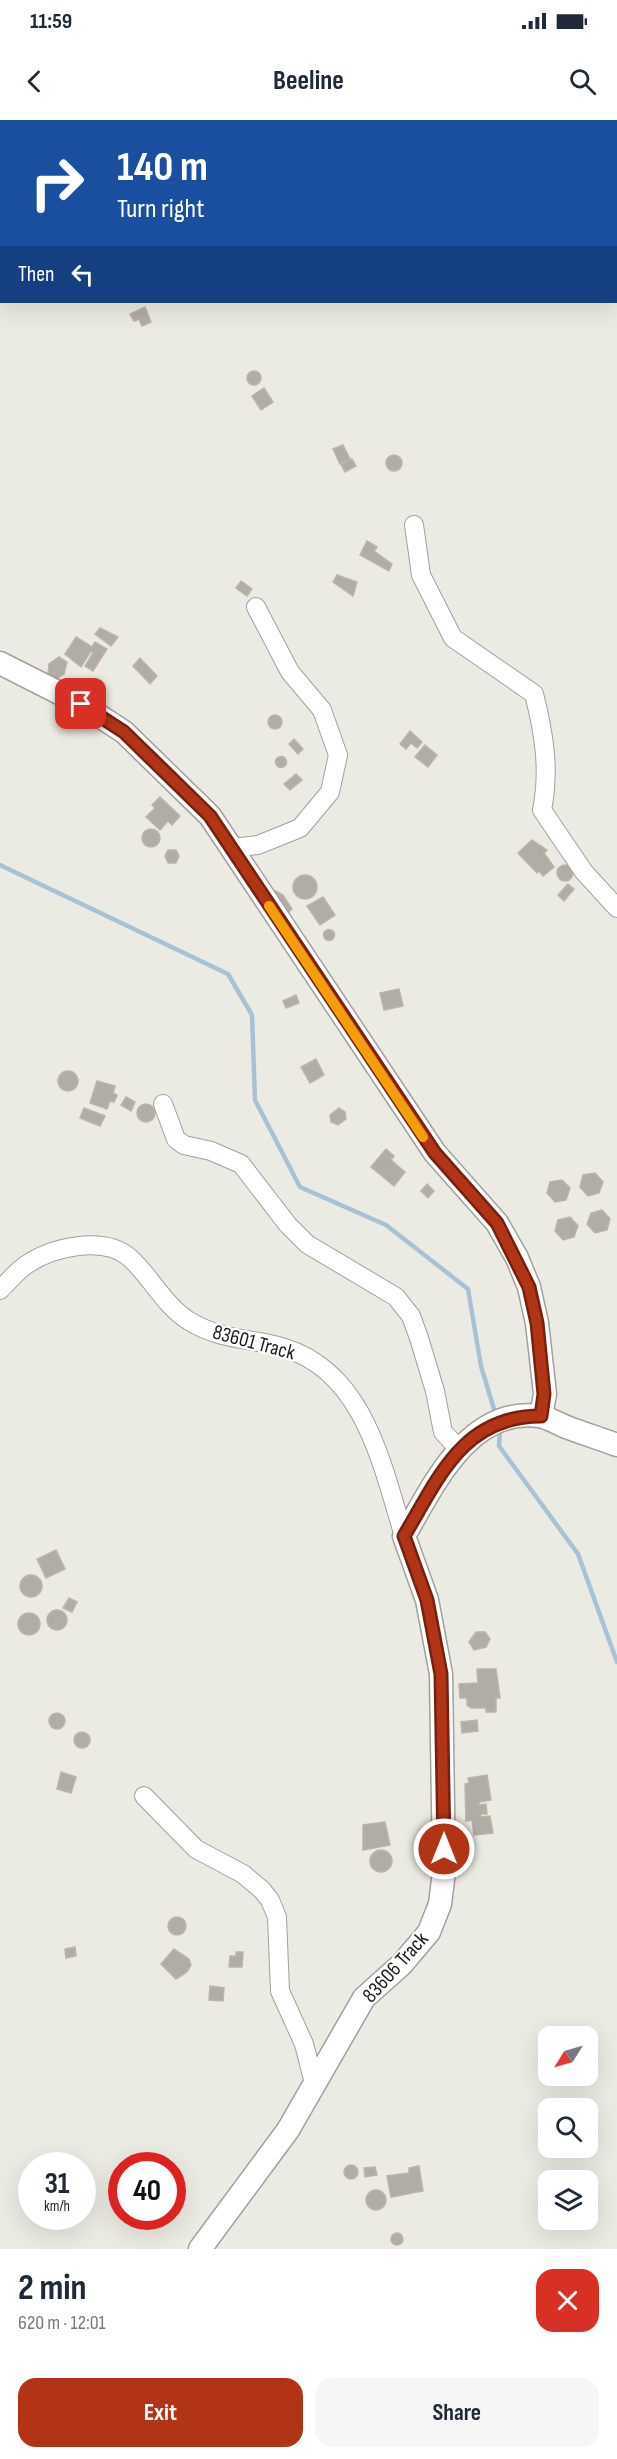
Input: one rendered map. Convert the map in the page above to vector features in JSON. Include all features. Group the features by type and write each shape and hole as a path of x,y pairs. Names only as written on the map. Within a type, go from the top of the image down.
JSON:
{"street":[{"path":"414,525 421,575 453,638 534,694 545,735 547,789 542,810 584,872 617,908"},
{"path":"231,848 258,845 300,828 330,792 338,755 322,710 290,672 256,607"},
{"path":"0,663 81,704 124,732 210,816 435,1153 497,1223 517,1258 529,1287 537,1323 544,1394 541,1416"},
{"path":"163,1104 176,1139 184,1145 211,1151 241,1164 288,1225 307,1244 396,1298 411,1316 419,1338 435,1391 443,1432 459,1449"},
{"name":"83601 Track","path":"0,1290 27,1265 42,1257 76,1247 93,1245 112,1249 129,1257 180,1315 198,1326 245,1342 283,1347 305,1356 324,1368 360,1409 370,1430 404,1536"},
{"path":"404,1536 459,1449 477,1433 500,1421 521,1416 541,1416 617,1445"},
{"name":"83606 Track","path":"200,2249 288,2130 315,2087 364,1998 418,1947 429,1932 440,1904 444,1872 441,1674 427,1600 404,1536"},
{"path":"144,1796 196,1849 243,1874 270,1900 278,1917 279,1991 304,2044 315,2087"}],"building":[{"path":"145,307 151,322 142,326 139,319 134,321 130,314"},
{"path":"251,371 257,371 261,378 257,385 251,385 247,381 247,375"},
{"path":"264,388 273,402 261,410 252,396"},
{"path":"343,445 350,459 340,464 333,449"},
{"path":"391,455 397,455 402,463 400,469 391,471 386,466 386,460"},
{"path":"352,459 356,466 345,472 341,464"},
{"path":"367,541 377,547 374,551 392,564 389,571 360,555"},
{"path":"337,575 357,582 353,596 333,582"},
{"path":"241,581 252,589 247,596 236,588"},
{"path":"100,628 118,637 111,646 95,634"},
{"path":"76,637 92,647 95,642 107,649 93,671 85,666 93,653 91,651 81,667 65,654"},
{"path":"59,657 67,662 64,674 56,679 48,674 49,664"},
{"path":"140,658 157,676 150,684 133,666"},
{"path":"275,715 280,717 282,722 280,727 275,729 270,727 268,722 270,717"},
{"path":"410,731 422,742 417,748 411,743 406,749 400,744"},
{"path":"294,739 303,749 298,754 289,744"},
{"path":"425,745 437,755 428,767 415,757"},
{"path":"281,756 287,762 281,768 275,762"},
{"path":"296,774 302,780 290,790 284,784"},
{"path":"160,797 180,816 172,825 168,821 160,830 146,817 155,808 152,805"},
{"path":"151,829 157,832 160,838 157,844 151,847 145,844 142,838 145,832"},
{"path":"532,840 547,850 544,853 554,867 543,876 539,871 537,873 518,853"},
{"path":"168,850 176,850 179,856 176,863 168,863 165,856"},
{"path":"565,865 573,873 565,881 557,873"},
{"path":"305,875 314,878 317,887 314,896 305,899 296,896 293,887 296,878"},
{"path":"568,884 574,889 564,901 558,895"},
{"path":"276,891 283,895 292,909 282,917 272,892"},
{"path":"323,897 335,915 320,925 307,906"},
{"path":"329,929 335,935 329,941 323,935"},
{"path":"399,989 403,1006 384,1010 380,993"},
{"path":"296,995 299,1003 286,1008 283,1001"},
{"path":"316,1059 324,1075 310,1083 301,1067"},
{"path":"68,1071 75,1074 78,1081 75,1088 68,1091 61,1088 58,1081 61,1074"},
{"path":"97,1081 115,1086 113,1093 117,1095 114,1102 110,1101 107,1109 90,1103"},
{"path":"126,1097 135,1102 131,1111 121,1105"},
{"path":"146,1104 152,1107 155,1113 152,1119 146,1122 140,1119 137,1113 140,1107"},
{"path":"84,1108 105,1116 100,1126 80,1118"},
{"path":"339,1108 345,1112 346,1119 338,1125 331,1122 330,1115"},
{"path":"386,1149 394,1156 391,1160 405,1172 394,1186 371,1167"},
{"path":"595,1173 603,1182 599,1193 588,1196 580,1187 583,1175"},
{"path":"562,1180 570,1188 566,1200 555,1202 547,1193 550,1182"},
{"path":"427,1184 434,1191 428,1198 421,1191"},
{"path":"602,1210 610,1219 607,1230 595,1233 587,1224 591,1213"},
{"path":"570,1217 578,1226 574,1237 563,1240 555,1231 558,1220"},
{"path":"56,1550 65,1569 46,1578 37,1559"},
{"path":"31,1575 39,1578 42,1586 39,1594 31,1597 23,1594 20,1586 23,1578"},
{"path":"69,1598 77,1602 72,1612 63,1608"},
{"path":"53,1610 61,1610 67,1616 67,1624 61,1630 53,1630 47,1624 47,1616"},
{"path":"25,1613 33,1613 40,1620 40,1628 33,1635 25,1635 18,1628 18,1620"},
{"path":"476,1632 485,1632 490,1639 486,1647 474,1650 469,1642"},
{"path":"477,1669 496,1669 500,1698 496,1698 496,1712 486,1712 486,1708 471,1708 467,1705 467,1698 460,1698 459,1684 478,1683"},
{"path":"54,1713 60,1713 65,1721 63,1727 54,1729 49,1724 49,1718"},
{"path":"477,1720 478,1731 462,1733 461,1722"},
{"path":"82,1732 88,1734 90,1740 88,1746 82,1748 76,1746 74,1740 76,1734"},
{"path":"61,1772 76,1777 71,1793 57,1789"},
{"path":"487,1775 491,1800 479,1802 479,1805 486,1804 487,1814 481,1814 481,1817 490,1816 493,1833 474,1835 472,1820 466,1821 465,1784 469,1783 468,1778"},
{"path":"385,1822 390,1845 363,1850 363,1825"},
{"path":"381,1850 391,1857 392,1861 385,1871 381,1872 371,1865 370,1861 377,1851"},
{"path":"177,1917 183,1920 186,1926 183,1932 177,1935 171,1932 168,1926 171,1920"},
{"path":"75,1947 76,1956 66,1958 65,1949"},
{"path":"174,1949 189,1959 191,1965 187,1972 176,1979 161,1964"},
{"path":"236,1952 243,1952 242,1967 229,1967 230,1956 236,1956"},
{"path":"210,1986 224,1988 223,2001 209,2000"},
{"path":"348,2165 354,2165 358,2172 354,2179 348,2179 344,2175 344,2169"},
{"path":"419,2166 423,2191 391,2197 387,2176 409,2173 409,2168"},
{"path":"375,2167 377,2175 365,2177 364,2168"},
{"path":"376,2190 383,2193 386,2200 383,2207 376,2210 369,2207 366,2200 369,2193"},
{"path":"399,2233 402,2234 402,2244 395,2245 392,2244 391,2237 392,2234"}],"waterway":[{"path":"0,865 228,974 252,1015 255,1100 300,1187 386,1225 468,1289 481,1366 496,1416"},
{"path":"500,1430 499,1446 578,1554 617,1662"}],"slow traffic":[{"path":"269,906 423,1137"}],"route":[{"path":"81,704 124,732 210,816 378,1071 435,1153 497,1223 517,1258 529,1287 537,1323 544,1394 541,1416 521,1416 500,1421 477,1433 459,1449 404,1536 427,1600 441,1674 444,1849"}]}
